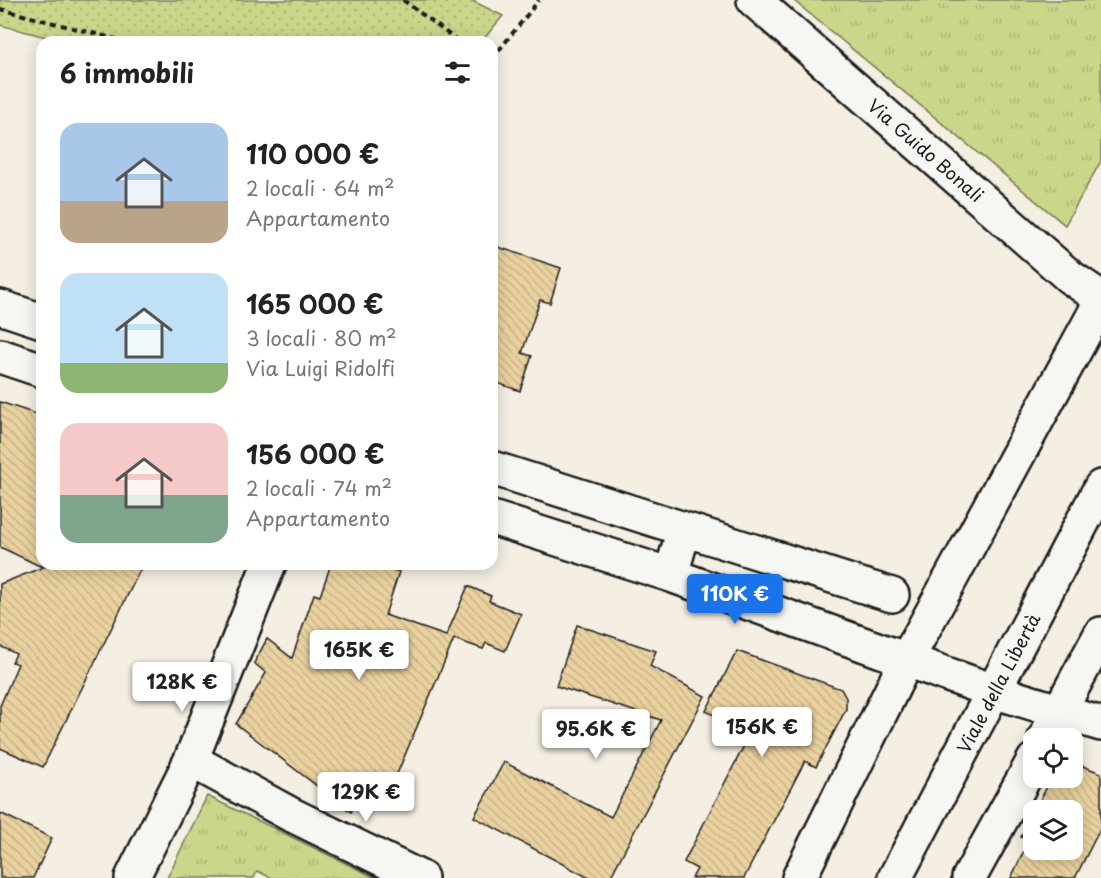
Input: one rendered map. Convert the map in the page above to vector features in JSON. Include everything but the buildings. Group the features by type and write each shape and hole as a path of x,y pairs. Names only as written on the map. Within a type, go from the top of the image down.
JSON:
{"street":[{"name":"Via Guido Bonali","path":"754,0 1071,277 1101,297"},
{"path":"799,878 907,659 1101,302"},
{"path":"0,307 36,319"},
{"path":"0,356 36,368"},
{"path":"498,470 892,595"},
{"name":"Viale della Libertà","path":"895,878 1101,487"},
{"path":"498,520 671,575 907,659 993,692 1053,724 1101,724"},
{"path":"671,575 684,529"},
{"path":"132,878 191,760 267,570"},
{"path":"1053,724 1101,634"},
{"path":"191,760 288,813 421,878"},
{"path":"969,878 1023,780"}],"path":[{"path":"403,0 451,36"},
{"path":"498,51 539,0"},
{"path":"0,9 105,36"}],"green space":[{"path":"0,0 471,0 503,16 486,36 42,36 0,25"},
{"path":"793,0 1101,0 1101,161 1065,225"},
{"path":"207,796 376,878 272,878 257,871 254,878 167,878"}]}
